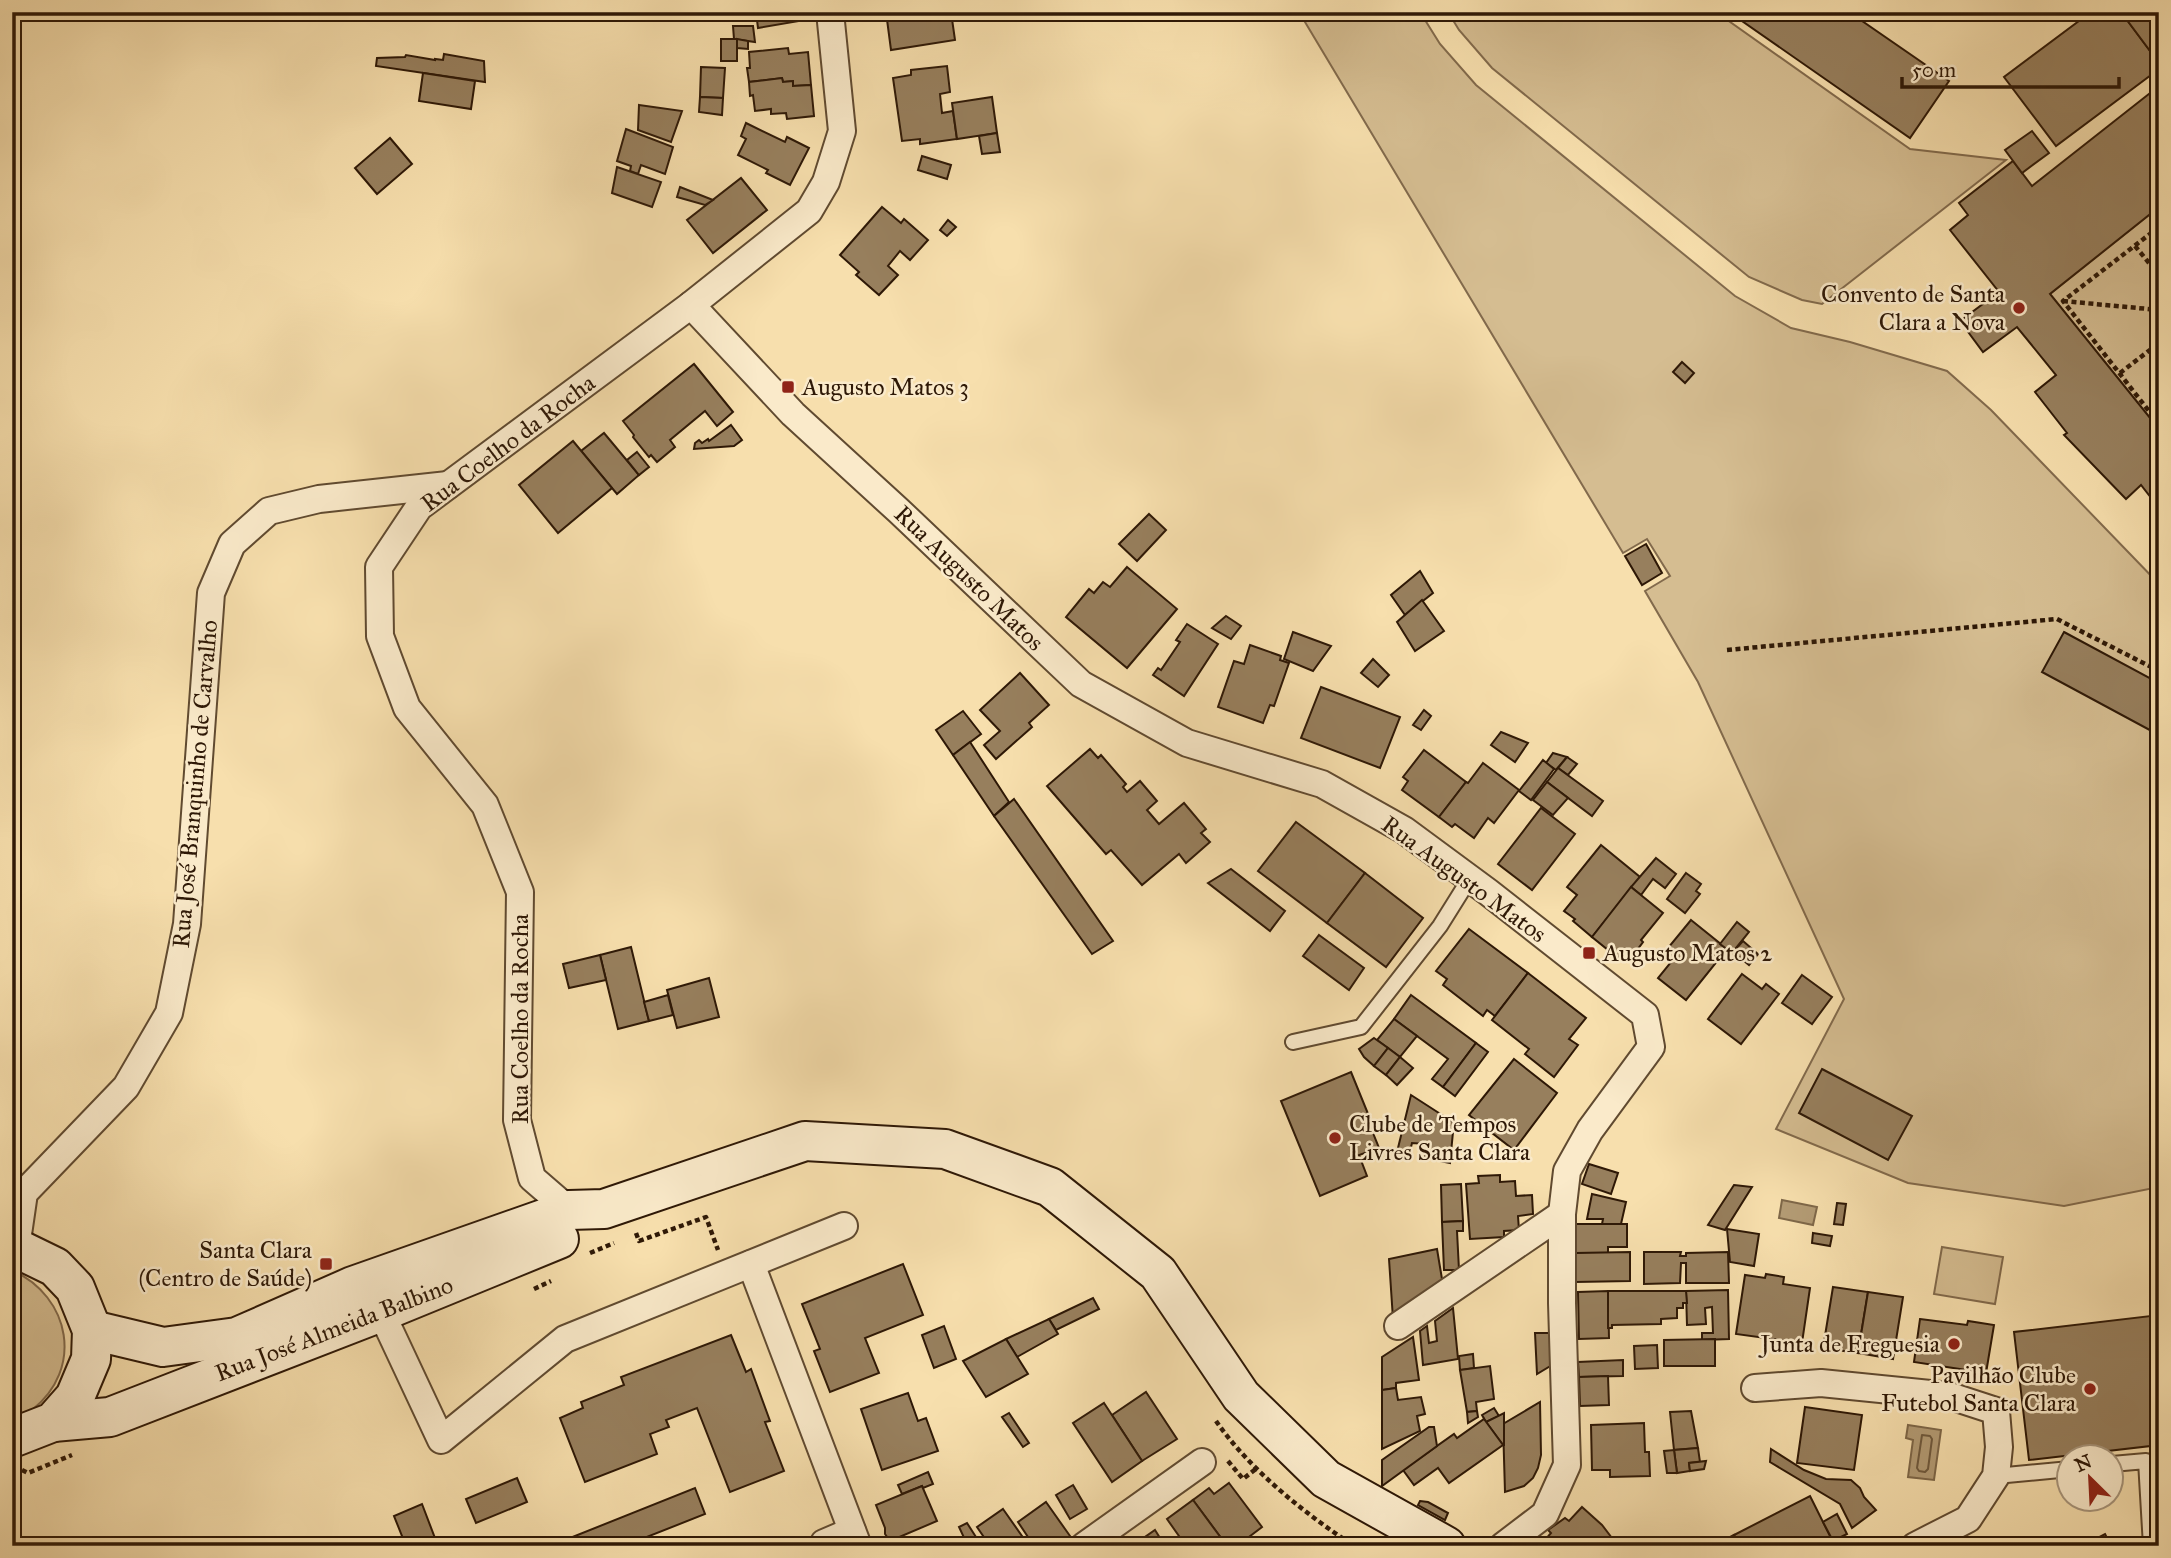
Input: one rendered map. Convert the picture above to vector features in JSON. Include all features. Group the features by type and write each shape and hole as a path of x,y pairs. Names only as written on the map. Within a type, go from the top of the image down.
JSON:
{"street":[{"name":"Rua Coelho da Rocha","path":"587,1210 532,1178 517,1120 520,892 485,805 407,708 380,636 379,567 419,507 691,306 809,211 826,182 842,131 830,12"},
{"name":"Rua Augusto Matos","path":"691,306 793,414 1081,684 1187,743 1322,784 1404,830 1470,878 1645,1015 1651,1047 1590,1130 1567,1171 1562,1214 1567,1465 1545,1514 1503,1546"},
{"name":"Rua José Branquinho de Carvalho","path":"14,1248 24,1193 126,1087 169,1013 187,924 211,593 232,544 269,511 319,499 450,485"},
{"name":"Rua José Almeida Balbino","path":"92,1330 163,1347 237,1338 352,1286 805,1141 945,1149 1050,1187 1158,1273 1241,1396 1326,1479 1406,1534 1446,1546"},
{"name":"Rua José Almeida Balbino","path":"53,1422 110,1417 381,1312 577,1231 587,1210"},
{"path":"1398,1326 1562,1214"},
{"path":"352,1286 381,1312 441,1440 565,1339 844,1226"},
{"path":"12,1438 53,1422 75,1397 91,1359 92,1330 75,1288 55,1267 14,1248"},
{"path":"751,1264 855,1538 824,1543 823,1546"},
{"path":"1755,1388 1821,1383 1950,1396 1996,1411 1999,1447 1996,1476 1968,1519 1915,1546"},
{"path":"1084,1546 1214,1460"}],"lane":[{"path":"1293,1042 1361,1027 1440,926 1470,878"},
{"path":"2126,1463 2146,1461 2151,1546"},
{"path":"1996,1476 2056,1470"}],"path":[{"path":"2063,301 2159,227"},
{"path":"2135,246 2159,275"},
{"path":"2063,301 2159,310"},
{"path":"2063,301 2159,424"},
{"path":"2120,373 2159,343"},
{"path":"1727,650 2057,619 2159,671"},
{"path":"639,1241 706,1217 712,1233"},
{"path":"588,1254 649,1229"},
{"path":"522,1293 547,1284 557,1276"},
{"path":"1213,1418 1256,1468 1314,1520 1354,1546"},
{"path":"12,1464 28,1473 78,1453"},
{"path":"1214,1460 1242,1479 1256,1468"}],"shaded area":[{"path":"1299,12 1420,12 1440,44 1476,85 1735,296 1791,328 1850,342 1947,371 1991,410 2159,584 2159,1187 2064,1206 1908,1183 1776,1129 1844,999 1698,682 1645,591 1670,576 1647,539 1623,553"},
{"path":"1448,12 1716,12 1910,149 2006,160 1822,304 1802,300 1749,277 1492,68 1459,30"},
{"path":"2159,207 2159,429 2050,294"},
{"path":"1942,1247 2003,1257 1995,1304 1934,1294"},
{"path":"12,1270 32,1282 47,1297 58,1315 64,1335 64,1355 59,1375 48,1393 32,1410 12,1419"}],"water":[{"path":"1782,1200 1817,1207 1813,1225 1779,1218"},
{"path":"1908,1425 1941,1430 1934,1480 1908,1477 1913,1440 1906,1438"}],"building":[{"path":"756,12 804,12 805,20 758,28"},
{"path":"886,12 951,12 955,40 891,50"},
{"path":"1729,12 1849,12 1949,81 1910,138"},
{"path":"2091,12 2121,12 2159,63 2159,69 2056,146 2004,77"},
{"path":"2121,12 2159,12 2159,63"},
{"path":"733,26 753,26 755,42 734,39"},
{"path":"721,39 737,39 737,61 721,61"},
{"path":"737,39 748,41 748,49 737,48"},
{"path":"788,48 789,54 808,52 811,85 793,86 793,81 783,82 782,78 749,82 749,52"},
{"path":"444,54 484,61 485,82 376,66 377,58 406,55 443,60"},
{"path":"947,66 950,92 940,94 942,113 953,111 957,139 920,144 920,139 902,141 893,78 911,75 911,70"},
{"path":"701,67 725,68 723,98 700,97"},
{"path":"423,73 475,81 471,109 419,101"},
{"path":"782,78 783,82 793,81 793,86 811,85 814,116 787,119 786,113 771,114 771,109 755,111 749,82"},
{"name":"Convento de Santa Clara a Nova","path":"2159,86 2159,207 2050,294 2159,429 2159,508 2141,485 2126,499 2064,435 2067,433 2035,392 2056,375 2017,327 1983,352 1960,321 1999,292 1950,230 1968,215 1959,203 2013,161 2032,186"},
{"path":"700,97 723,98 722,115 699,112"},
{"path":"992,97 997,133 957,139 952,103"},
{"path":"639,105 682,111 671,142 638,130"},
{"path":"746,123 785,142 787,137 809,148 790,185 738,155 746,139 741,136"},
{"path":"626,129 673,147 665,174 641,165 638,174 630,171 631,166 617,161"},
{"path":"2032,131 2049,153 2022,173 2005,150"},
{"path":"997,133 1000,152 982,154 979,136"},
{"path":"390,138 412,164 377,194 355,168"},
{"path":"922,156 951,165 947,179 918,170"},
{"path":"617,167 661,182 652,207 612,193"},
{"path":"741,178 767,210 713,253 687,220"},
{"path":"680,187 713,200 705,205 677,197"},
{"path":"882,207 901,223 904,219 928,240 910,260 900,251 888,266 898,275 879,295 856,275 859,272 840,255"},
{"path":"948,220 956,227 947,236 940,230"},
{"path":"1682,362 1694,373 1685,383 1673,372"},
{"path":"694,364 733,412 717,426 705,411 670,440 675,447 657,462 651,455 649,457 623,421"},
{"path":"731,425 742,440 734,446 694,449 699,440 702,443 708,439 709,441"},
{"path":"604,433 639,475 617,494 581,451"},
{"path":"573,441 612,488 558,533 519,485"},
{"path":"637,452 649,467 639,475 627,460"},
{"path":"1149,514 1166,530 1137,561 1119,544"},
{"path":"1646,544 1662,573 1642,585 1625,556"},
{"path":"1127,567 1177,609 1127,668 1066,617 1089,589 1094,593 1103,582 1110,587"},
{"path":"1420,571 1433,593 1405,615 1391,595"},
{"path":"1422,600 1444,631 1415,651 1397,622"},
{"path":"1226,616 1241,626 1231,639 1212,628"},
{"path":"1187,624 1218,644 1184,696 1153,675 1158,668 1161,670 1180,642 1176,640"},
{"path":"1293,632 1331,646 1313,671 1284,659"},
{"path":"2064,632 2159,683 2159,735 2042,672"},
{"path":"1250,645 1281,656 1280,660 1289,663 1274,706 1270,705 1263,723 1218,707 1234,661 1244,664"},
{"path":"1373,659 1389,675 1378,687 1361,673"},
{"path":"1020,673 1049,705 1029,723 1032,727 996,759 984,745 1000,731 980,710"},
{"path":"1321,687 1400,717 1380,768 1301,738"},
{"path":"1424,710 1431,716 1421,730 1413,725"},
{"path":"963,711 981,734 953,755 936,730"},
{"path":"1501,732 1528,743 1515,762 1491,745"},
{"path":"970,742 1009,802 994,816 953,755"},
{"path":"1090,749 1098,758 1101,755 1126,784 1123,787 1127,792 1140,781 1157,801 1147,810 1159,824 1184,803 1206,829 1201,833 1210,842 1186,863 1179,854 1142,885 1111,850 1106,854 1047,786"},
{"path":"1424,750 1466,782 1439,817 1402,790 1408,781 1403,777"},
{"path":"1553,753 1567,757 1556,770 1546,763"},
{"path":"1567,757 1577,764 1568,775 1558,768"},
{"path":"1543,760 1554,769 1531,800 1519,791"},
{"path":"1483,763 1519,790 1494,823 1488,818 1474,838 1455,824 1452,827 1439,817"},
{"path":"1558,768 1603,801 1592,816 1547,782"},
{"path":"1547,782 1568,798 1553,815 1533,800"},
{"path":"1014,799 1113,941 1092,954 994,816"},
{"path":"1541,808 1575,834 1532,890 1498,864"},
{"path":"1296,822 1365,873 1327,923 1258,871"},
{"path":"1601,845 1640,877 1592,937 1564,911 1577,895 1567,887"},
{"path":"1656,858 1676,874 1665,888 1653,879 1641,895 1631,887"},
{"path":"1231,869 1285,911 1270,931 1208,883"},
{"path":"1365,873 1423,918 1386,967 1327,923"},
{"path":"1686,873 1701,884 1696,891 1700,894 1685,913 1667,899"},
{"path":"1631,887 1663,913 1641,940 1643,942 1631,958 1623,952 1618,958 1592,937"},
{"path":"1691,920 1727,949 1686,1000 1658,978 1672,961 1663,954"},
{"path":"1737,922 1749,932 1732,953 1720,944"},
{"path":"1469,929 1528,973 1495,1016 1487,1010 1483,1016 1443,985 1447,979 1436,971"},
{"path":"1319,935 1364,968 1349,990 1303,956"},
{"path":"1743,941 1758,954 1749,965 1733,952"},
{"path":"631,947 649,1021 618,1029 600,955"},
{"path":"600,955 606,980 569,988 563,964"},
{"path":"1528,973 1586,1018 1569,1039 1578,1045 1554,1077 1525,1054 1529,1049 1492,1020"},
{"path":"1742,974 1762,989 1766,984 1779,994 1741,1044 1708,1019"},
{"path":"1802,975 1832,997 1812,1024 1782,1003"},
{"path":"709,978 719,1017 677,1028 667,990"},
{"path":"668,995 673,1015 649,1021 644,1002"},
{"path":"1411,995 1476,1043 1443,1087 1432,1079 1448,1059 1394,1019"},
{"path":"1394,1019 1417,1036 1400,1057 1377,1040"},
{"path":"1374,1038 1388,1048 1374,1066 1359,1049"},
{"path":"1476,1043 1488,1052 1455,1096 1443,1087"},
{"path":"1388,1048 1400,1057 1386,1075 1374,1066"},
{"path":"1400,1057 1413,1068 1397,1085 1386,1075"},
{"path":"1514,1059 1557,1093 1514,1150 1469,1115"},
{"path":"1822,1069 1912,1116 1888,1160 1799,1113"},
{"name":"Clube de Tempos Livres Santa Clara","path":"1351,1072 1379,1148 1359,1155 1367,1176 1320,1196 1281,1101"},
{"path":"1411,1095 1456,1124 1457,1132 1453,1132 1450,1163 1425,1158 1426,1144 1412,1143 1409,1155 1397,1152"},
{"path":"1589,1164 1618,1173 1611,1194 1582,1184"},
{"path":"1500,1175 1500,1182 1515,1181 1516,1196 1532,1195 1533,1214 1518,1216 1519,1230 1504,1231 1504,1237 1470,1239 1466,1184 1479,1183 1478,1176"},
{"path":"1461,1184 1463,1221 1442,1222 1441,1185"},
{"path":"1734,1185 1752,1187 1725,1230 1708,1225"},
{"path":"1592,1194 1626,1202 1621,1224 1602,1224 1603,1219 1587,1219"},
{"path":"1837,1203 1846,1204 1843,1225 1834,1224"},
{"path":"1463,1221 1463,1231 1457,1231 1459,1270 1444,1270 1442,1222"},
{"path":"1576,1224 1627,1224 1627,1247 1608,1247 1608,1253 1576,1253"},
{"path":"1727,1229 1759,1234 1754,1266 1730,1262"},
{"path":"1813,1233 1832,1236 1830,1246 1812,1243"},
{"path":"1437,1249 1443,1285 1393,1319 1389,1259"},
{"path":"1630,1252 1630,1281 1576,1282 1576,1253"},
{"path":"1644,1252 1681,1252 1680,1256 1686,1256 1686,1253 1728,1252 1729,1283 1686,1283 1686,1263 1681,1263 1680,1283 1644,1284"},
{"path":"903,1264 923,1315 865,1338 879,1373 830,1392 814,1351 820,1349 802,1304"},
{"path":"1766,1274 1784,1277 1783,1284 1810,1288 1802,1343 1736,1334 1745,1275 1765,1278"},
{"path":"1833,1287 1868,1292 1858,1353 1823,1348"},
{"path":"1728,1290 1729,1339 1702,1340 1702,1333 1713,1333 1712,1307 1705,1308 1706,1324 1687,1325 1686,1291"},
{"path":"1608,1291 1609,1338 1579,1339 1578,1292"},
{"path":"1608,1291 1686,1291 1687,1303 1683,1303 1683,1308 1677,1308 1677,1318 1661,1319 1661,1324 1612,1325 1612,1328 1608,1328"},
{"path":"1868,1292 1903,1297 1893,1359 1858,1353"},
{"path":"1093,1298 1099,1309 1056,1330 1049,1319"},
{"path":"1453,1308 1458,1359 1423,1365 1420,1331 1427,1326 1429,1343 1437,1341 1435,1321"},
{"name":"Pavilhão Clube Futebol Santa Clara","path":"2159,1315 2159,1445 2126,1449 2126,1442 2056,1442 2056,1457 2029,1460 2014,1332"},
{"path":"1049,1319 1058,1334 1017,1357 1006,1339"},
{"name":"Junta de Freguesia","path":"1920,1319 1967,1325 1968,1321 1994,1325 1986,1373 1914,1362"},
{"path":"944,1326 956,1359 934,1368 922,1335"},
{"path":"1535,1333 1551,1333 1552,1365 1537,1374"},
{"path":"731,1335 746,1372 751,1369 770,1421 765,1422 784,1471 730,1492 697,1408 666,1420 669,1427 650,1434 657,1454 585,1482 560,1418 583,1408 581,1402 624,1385 621,1377"},
{"path":"1413,1337 1419,1380 1396,1383 1396,1388 1382,1390 1382,1357"},
{"path":"1006,1339 1028,1374 986,1397 963,1361"},
{"path":"1715,1339 1715,1366 1664,1366 1664,1340"},
{"path":"1657,1345 1658,1368 1635,1369 1634,1346"},
{"path":"1473,1354 1474,1368 1460,1370 1459,1356"},
{"path":"1623,1360 1623,1376 1579,1377 1578,1362"},
{"path":"1490,1366 1494,1399 1476,1402 1477,1411 1467,1412 1460,1370"},
{"path":"1608,1376 1609,1405 1580,1406 1579,1377"},
{"path":"1396,1388 1398,1400 1421,1397 1425,1414 1417,1416 1420,1431 1382,1449 1382,1390"},
{"path":"1146,1392 1177,1439 1142,1461 1112,1415"},
{"path":"908,1393 918,1421 926,1418 938,1451 882,1470 861,1409"},
{"path":"1540,1402 1541,1455 1538,1468 1533,1478 1524,1486 1505,1492 1503,1424"},
{"path":"1104,1403 1142,1461 1112,1482 1073,1423"},
{"path":"1805,1407 1862,1415 1854,1470 1797,1463"},
{"path":"1494,1408 1499,1416 1486,1422 1482,1415"},
{"path":"1477,1411 1478,1417 1468,1423 1467,1412"},
{"path":"1691,1411 1698,1448 1674,1450 1670,1412"},
{"path":"1009,1413 1029,1443 1023,1447 1002,1417"},
{"path":"1504,1413 1504,1445 1503,1445 1486,1422"},
{"path":"1484,1419 1503,1445 1449,1483 1438,1468 1414,1485 1403,1470 1454,1434 1457,1438"},
{"path":"1644,1423 1645,1452 1649,1452 1650,1476 1610,1477 1610,1470 1592,1470 1591,1425"},
{"path":"1429,1427 1434,1427 1437,1446 1382,1486 1382,1460"},
{"path":"1698,1448 1700,1462 1689,1463 1690,1471 1677,1473 1674,1450"},
{"path":"1771,1449 1804,1470 1826,1479 1851,1480 1876,1510 1852,1528 1840,1504 1770,1462"},
{"path":"1674,1450 1677,1473 1667,1473 1664,1451"},
{"path":"1706,1461 1704,1469 1690,1471 1689,1463"},
{"path":"928,1472 933,1484 902,1494 898,1485"},
{"path":"517,1478 527,1502 476,1523 466,1499"},
{"path":"1229,1483 1262,1527 1237,1546 1227,1546 1193,1500 1209,1488 1214,1494"},
{"path":"1073,1485 1087,1509 1070,1519 1056,1495"},
{"path":"922,1486 937,1521 890,1541 885,1534 876,1505"},
{"path":"695,1488 705,1514 624,1546 550,1546"},
{"path":"1810,1496 1835,1546 1739,1546 1734,1535"},
{"path":"1193,1500 1227,1546 1186,1546 1167,1519"},
{"path":"1420,1501 1428,1502 1448,1513 1445,1520 1418,1505"},
{"path":"1046,1502 1070,1536 1057,1546 1034,1546 1018,1522"},
{"path":"422,1504 438,1546 406,1546 394,1516"},
{"path":"1582,1507 1602,1525 1618,1546 1540,1546 1551,1533 1548,1530 1565,1518 1569,1521"},
{"path":"1003,1509 1029,1546 990,1546 977,1527"},
{"path":"1837,1514 1847,1534 1833,1541 1823,1522"},
{"path":"967,1523 976,1537 966,1542 959,1527"},
{"path":"1155,1530 1165,1546 1132,1546"},
{"path":"2105,1534 2111,1546 2082,1546"},
{"path":"1734,1535 1739,1546 1713,1546"}],"place":[{"name":"Convento de Santa Clara a Nova","path":"2019,308"},
{"name":"Augusto Matos 3","path":"788,387"},
{"name":"Augusto Matos 2","path":"1589,953"},
{"name":"Clube de Tempos Livres Santa Clara","path":"1335,1138"},
{"name":"Santa Clara (Centro de Saúde)","path":"326,1264"},
{"name":"Junta de Freguesia","path":"1954,1344"},
{"name":"Pavilhão Clube Futebol Santa Clara","path":"2090,1389"}]}
